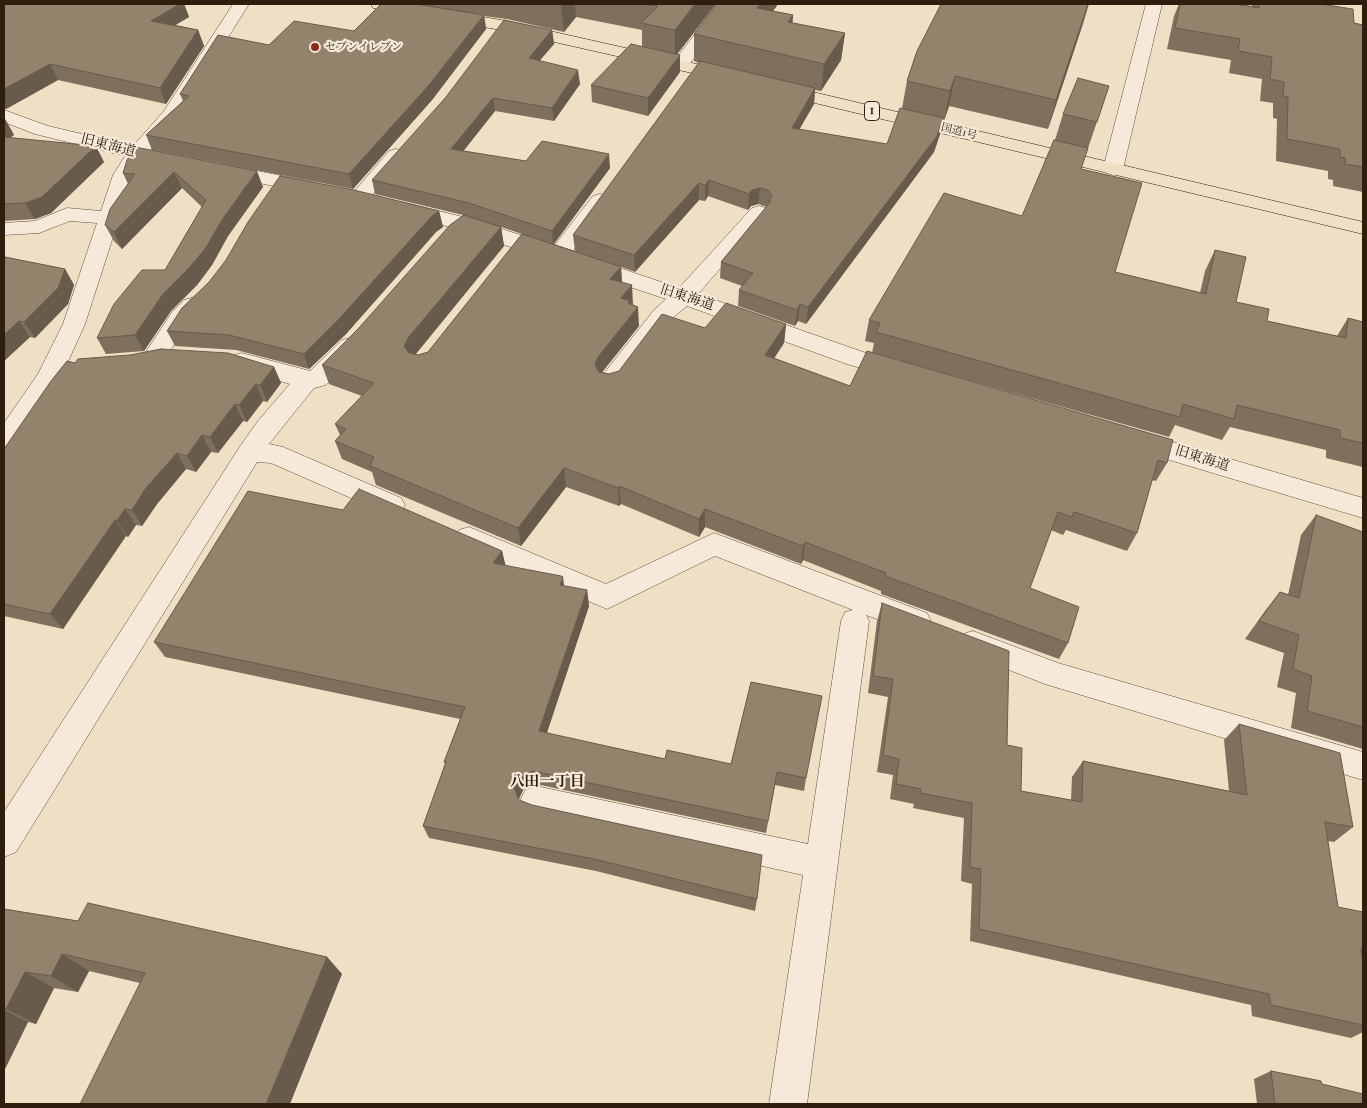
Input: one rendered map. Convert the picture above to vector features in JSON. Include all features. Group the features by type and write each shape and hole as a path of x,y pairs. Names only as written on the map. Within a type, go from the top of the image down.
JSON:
{"highway":[{"name":"国道1号","path":"379,4 501,25 686,72 758,84 1363,228"}],"street":[{"path":"4,442 54,368 74,324 123,175 136,154 171,114 242,4"},
{"path":"686,72 726,4"},
{"path":"1113,169 1154,4"},
{"path":"486,44 501,25"},
{"name":"旧東海道","path":"4,116 42,130 136,154 194,165 274,189 344,195 464,224 513,251 558,255 856,358 920,377"},
{"path":"344,195 409,141"},
{"path":"558,255 610,186"},
{"path":"610,383 662,315 683,297 759,212"},
{"path":"4,230 39,227 67,214 108,218"},
{"path":"438,245 464,224"},
{"path":"154,358 180,317 206,291"},
{"path":"217,359 236,360 307,380 316,379 368,326"},
{"path":"129,363 154,358 180,357"},
{"path":"54,368 82,366"},
{"path":"4,841 250,452 267,427 307,380"},
{"name":"旧東海道","path":"1115,434 1363,508"},
{"path":"250,452 274,454 418,516"},
{"path":"445,528 607,597 714,544 1056,675 1363,766"},
{"path":"788,1104 855,621"},
{"path":"536,801 822,863"}],"building":[{"path":"4,4 180,4 151,21 198,30 160,88 50,64 4,89"},
{"path":"381,4 416,4 484,15 429,85 349,174 146,135 189,96 180,94 218,35 269,45 294,21 354,31"},
{"path":"645,4 695,4 675,30 641,23 658,6"},
{"path":"717,4 760,4 757,8 793,15 788,22 845,33 824,64 694,34"},
{"path":"941,4 1088,4 1056,100 955,76 950,91 907,81 917,51"},
{"path":"1180,4 1236,4 1259,8 1259,4 1320,4 1353,9 1354,23 1363,25 1363,167 1345,164 1345,158 1340,157 1340,149 1287,139 1288,97 1283,96 1284,82 1270,79 1272,57 1238,51 1240,39 1175,28"},
{"path":"504,20 552,30 529,58 578,70 552,108 493,98 451,149 526,161 542,141 609,154 552,231 469,203 372,180 446,97"},
{"path":"631,44 680,55 648,98 591,85"},
{"path":"700,61 815,88 792,128 887,144 900,108 943,118 937,136 808,307 800,304 797,310 739,290 753,273 721,262 771,201 769,201 772,195 768,190 760,188 752,190 749,194 709,180 705,185 699,183 634,255 573,235"},
{"path":"1078,78 1109,86 1097,122 1063,114"},
{"path":"4,137 96,146 42,197 25,203 4,204"},
{"path":"1054,140 1088,148 1081,169 1142,183 1115,272 1206,294 1215,250 1246,257 1236,302 1269,309 1267,321 1346,338 1348,318 1363,322 1363,443 1340,438 1340,430 1237,405 1234,419 1183,404 1180,417 876,332 880,323 869,320 944,193 1022,216"},
{"path":"135,147 257,171 222,220 205,249 163,294 135,335 97,338 114,304 142,270 165,270 206,200 174,172 114,232 105,225 110,209 135,174 123,173 127,160"},
{"path":"280,176 354,190 439,211 432,216 340,318 304,354 229,335 167,331 182,308 209,282 226,260 248,222"},
{"path":"464,215 501,227 408,338 404,346 409,353 418,355 428,352 522,234 621,267 610,279 632,285 621,298 630,301 628,303 638,307 598,357 595,365 599,372 609,374 619,371 662,314 705,328 726,303 786,324 765,355 850,386 867,351 1173,440 1167,463 1158,460 1137,533 1074,512 1072,517 1058,512 1030,588 1079,607 1068,643 885,576 886,573 805,542 803,546 705,509 699,519 619,486 618,488 564,468 518,528 370,466 374,457 335,441 346,429 335,424 374,383 322,365 358,329 450,225"},
{"path":"4,258 65,269 58,288 24,322 19,321 4,335"},
{"path":"161,349 228,353 274,367 260,385 256,384 239,405 235,404 210,437 202,435 187,456 177,453 146,488 132,510 125,509 117,521 115,520 50,614 4,604 4,449 67,361 75,363 78,359 130,355"},
{"path":"359,489 502,551 493,563 561,576 563,577 560,585 587,590 539,731 665,759 667,750 731,764 751,682 822,696 806,778 777,772 768,821 533,771 521,775 514,787 519,800 532,805 762,855 757,899 594,859 423,826 465,707 154,642 248,491 343,510"},
{"path":"1316,515 1363,532 1363,727 1307,711 1312,676 1293,669 1299,635 1259,621 1280,592 1299,598"},
{"path":"882,603 1009,651 1007,745 1022,748 1021,791 1082,802 1083,761 1247,795 1239,724 1340,753 1353,827 1325,822 1338,907 1363,912 1363,949 1361,948 1363,965 1363,1025 1271,1005 1269,994 979,929 981,869 970,867 972,803 920,793 921,789 896,784 899,759 883,755 893,679 873,676"},
{"path":"88,903 327,957 266,1104 80,1104 145,973 62,954 51,976 25,972 6,1009 4,1008 4,909 78,921"},
{"path":"1271,1071 1321,1081 1322,1084 1363,1094 1363,1104 1275,1104"}],"place":[{"name":"セブンイレブン","path":"315,47"}],"district":[{"name":"八田一丁目","path":"547,782"}]}
